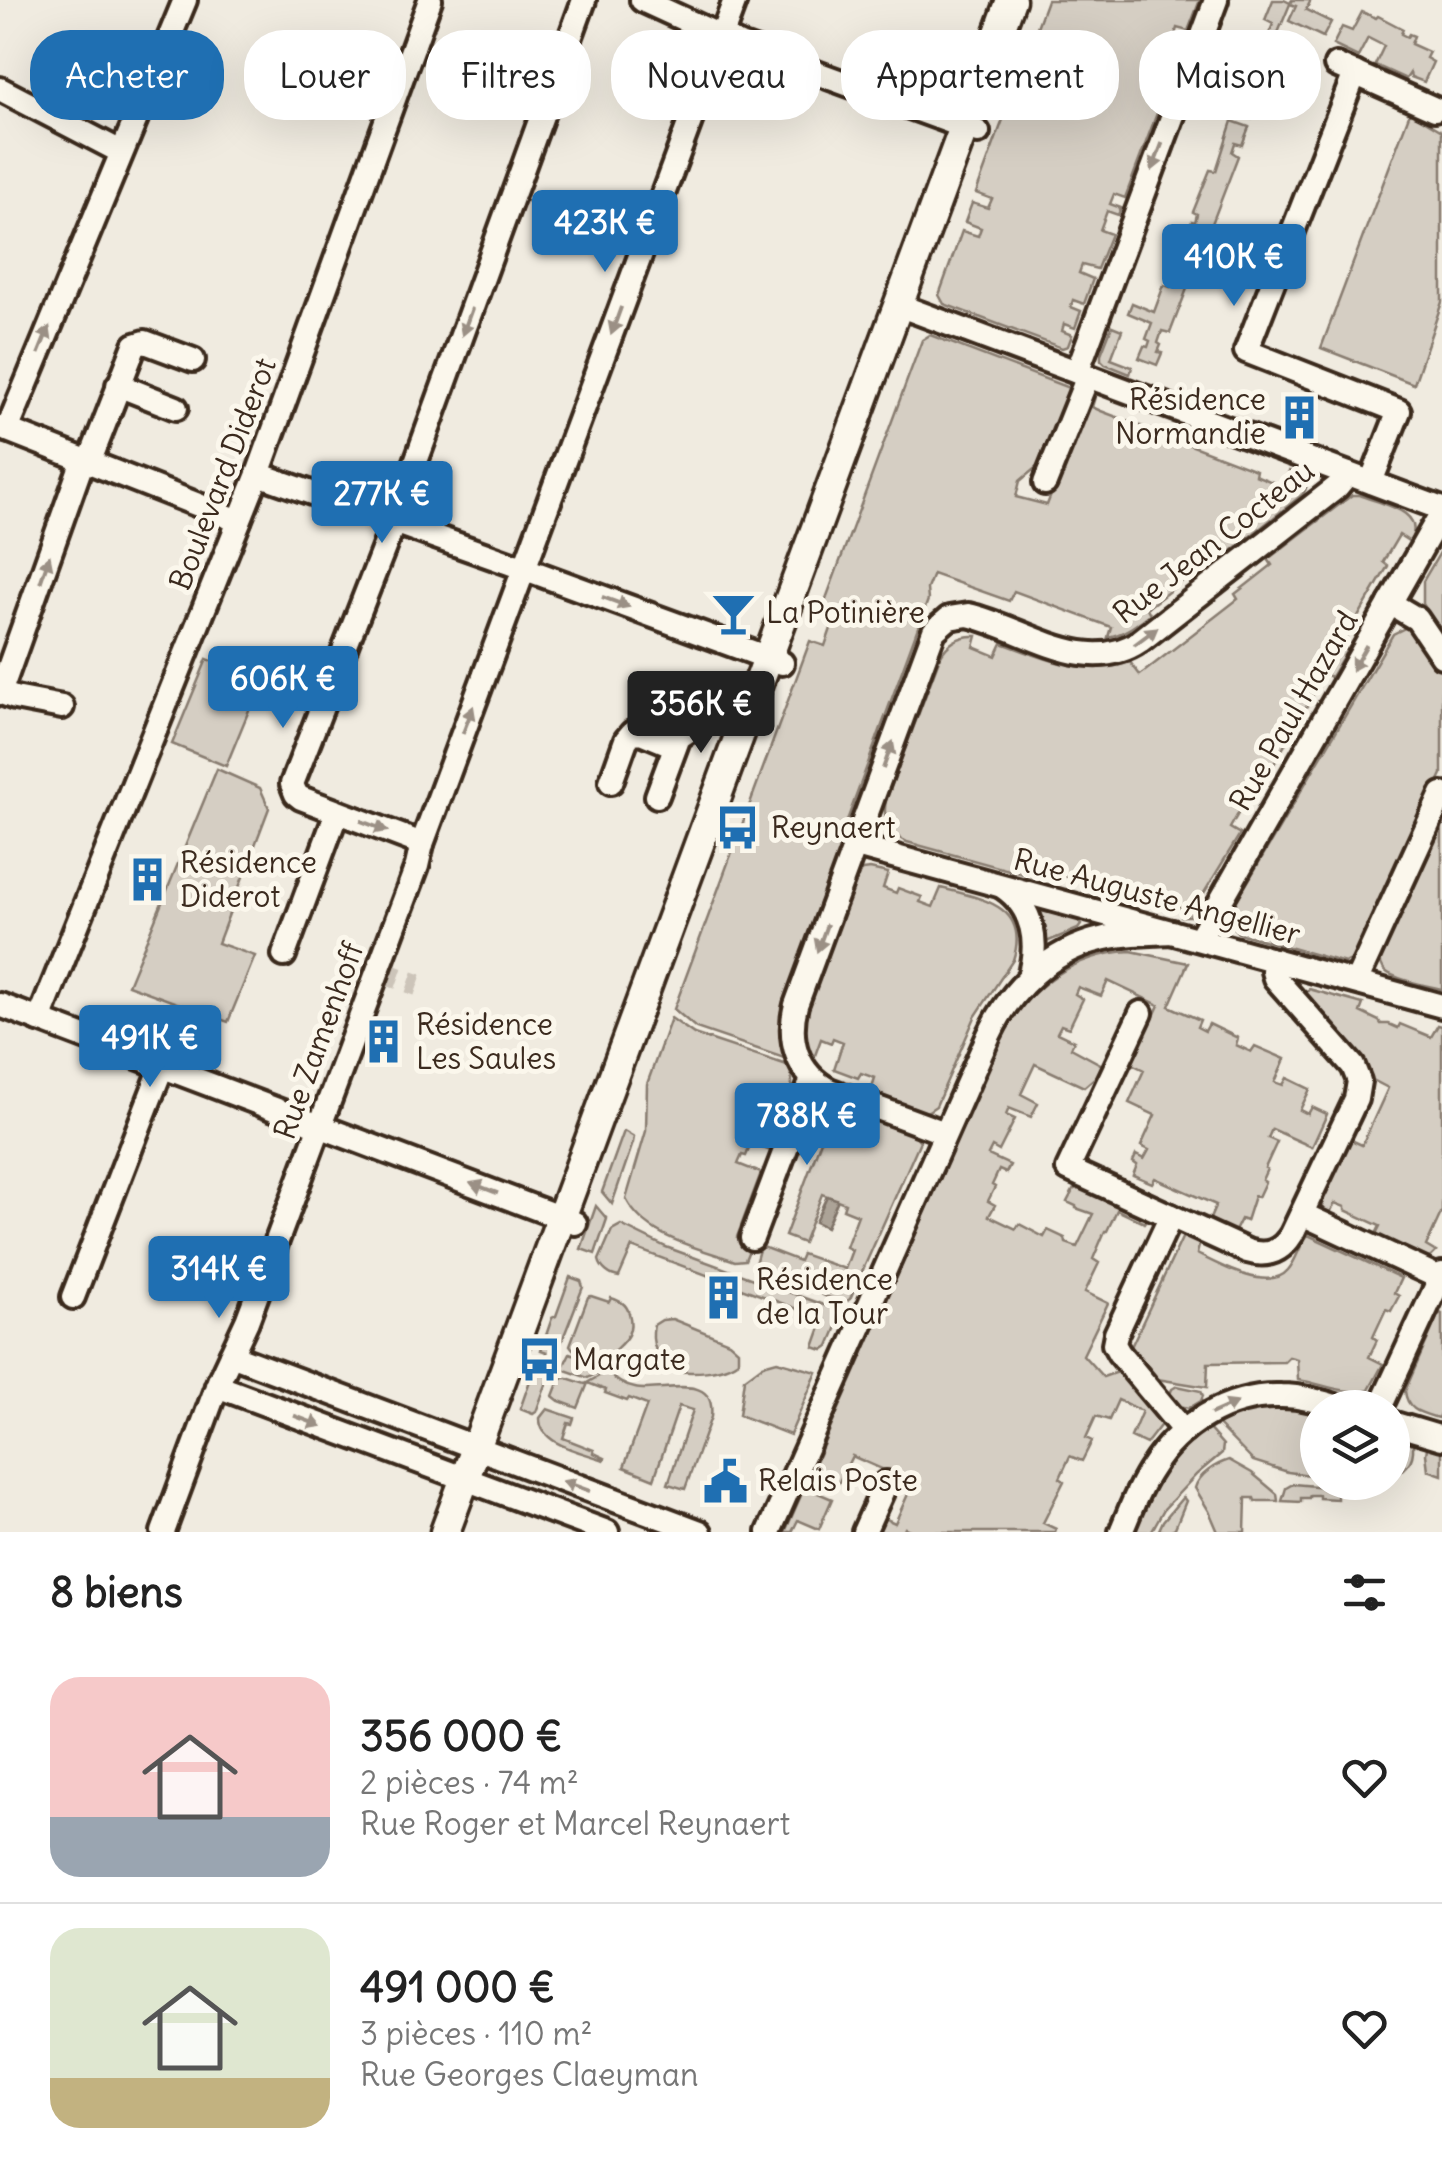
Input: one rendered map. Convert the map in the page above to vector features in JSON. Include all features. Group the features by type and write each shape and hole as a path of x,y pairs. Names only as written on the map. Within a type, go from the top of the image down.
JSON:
{"main road":[{"path":"971,129 1010,0"},
{"path":"444,1532 483,1451 971,129 1026,0"},
{"path":"568,1220 726,744 774,661"},
{"path":"462,1532 471,1482"}],"street":[{"path":"185,0 4,428 240,521"},
{"name":"Boulevard Diderot","path":"39,1020 240,521 430,0"},
{"path":"422,844 302,798 292,784 394,522 584,0"},
{"path":"642,0 707,30"},
{"name":"Rue Zamenhoff","path":"724,30 735,0"},
{"path":"1045,483 1216,0"},
{"path":"1371,482 1399,411 1246,351 1345,69 1435,109"},
{"path":"821,74 971,129"},
{"path":"0,89 122,152"},
{"name":"Rue Zamenhoff","path":"163,1532 320,1126 691,120"},
{"path":"905,308 1442,510"},
{"path":"62,707 0,693 86,461 132,348 149,342 193,360"},
{"path":"118,386 176,408"},
{"path":"258,474 774,661"},
{"name":"Rue Jean Cocteau","path":"856,846 930,638 943,621 968,615 1078,653 1123,650 1171,617 1348,474"},
{"name":"Rue Paul Hazard","path":"1199,939 1442,510"},
{"path":"1390,603 1420,623 1442,656"},
{"path":"611,782 632,733 682,738 657,796"},
{"path":"1356,982 1442,794"},
{"path":"284,955 337,812"},
{"path":"856,846 794,1014 796,1051 812,1080 830,1090 945,1133"},
{"name":"Rue Auguste Angellier","path":"856,846 1442,1006"},
{"path":"998,884 1020,901 1030,923 1034,946 1029,977"},
{"path":"769,1532 994,1024 1012,996 1029,977 1070,950 1098,939 1172,932"},
{"path":"1141,1012 1068,1170 1247,1251 1266,1254 1284,1245 1302,1214 1356,1098 1359,1080 1353,1066 1275,978 1275,960"},
{"path":"0,1005 568,1220"},
{"path":"73,1297 162,1067"},
{"path":"752,1238 812,1080"},
{"path":"1302,1214 1441,1276 1388,1390"},
{"path":"1171,1216 1114,1344 1184,1430"},
{"path":"231,1355 700,1532"},
{"path":"217,1386 607,1532"},
{"path":"1121,1532 1148,1473 1184,1430 1222,1408 1255,1397 1300,1398"},
{"path":"1410,1428 1442,1438"},
{"path":"864,1532 886,1483"}],"shaded area":[{"path":"1047,0 1200,0 1188,30 1139,30 1139,120 1154,120 1125,198 1114,194 1110,204 1121,208 1118,215 1107,211 1100,230 1111,234 1097,269 1082,265 1079,273 1093,279 1084,304 1073,300 1071,307 1081,311 1075,328 1064,324 1062,331 1072,335 1068,346 1062,348 944,304 939,295 962,231 978,236 981,228 965,222 972,203 988,208 992,199 976,193 1003,120 1119,120 1119,30 1036,30"},
{"path":"1273,0 1311,0 1306,10 1331,22 1323,37 1321,30 1308,30 1289,21 1296,6 1290,4 1279,30 1271,30 1273,24 1265,20"},
{"path":"1362,12 1403,29 1401,34 1414,36 1411,44 1429,52 1426,58 1433,62 1424,82 1410,73 1406,79 1375,65 1384,46 1368,38 1358,57 1333,45 1342,27 1352,31"},
{"path":"1410,112 1442,131 1442,302 1414,384 1321,348"},
{"path":"1232,121 1249,127 1242,145 1235,143 1232,152 1238,156 1170,333 1162,331 1158,352 1162,353 1157,365 1139,358 1144,346 1148,347 1150,341 1146,339 1152,323 1128,313 1132,303 1154,312 1164,285 1170,287 1175,272 1172,270 1192,221 1195,222 1197,214 1193,212 1210,170 1216,171"},
{"path":"1112,326 1122,330 1111,359 1132,367 1130,374 1101,360"},
{"path":"930,335 1069,388 1039,465 1020,481 1016,497 1047,505 1090,395 1095,397 1092,407 1101,411 1256,470 1255,475 1282,486 1289,471 1302,477 1307,486 1302,495 1223,558 1218,554 1147,608 1150,614 1114,636 1108,637 1111,627 1014,591 1009,601 933,574 927,589 928,600 781,1011 781,1042 787,1059 696,1028 674,1009 810,641 825,646 834,620 820,615 922,340"},
{"path":"1352,495 1389,505 1407,515 1414,531 1410,542 1399,535 1383,562 1388,566 1341,646 1347,650 1331,677 1325,674 1265,780 1259,777 1230,828 1240,834 1190,916 1181,916 1182,908 1037,869 1033,868 1031,876 907,842 888,826 886,800 940,657 951,644 960,638 977,636 974,647 996,656 1002,643 1081,667 1130,662 1140,675 1238,599 1235,594 1272,565 1268,559"},
{"path":"1442,549 1442,633 1423,604 1423,581"},
{"path":"1405,628 1420,636 1442,670 1442,774 1358,957 1345,963 1238,933 1230,924 1230,912 1393,634"},
{"path":"207,659 261,681 226,766 172,744"},
{"path":"217,769 260,788 269,808 218,943 255,956 228,1022 128,985"},
{"path":"1442,821 1442,989 1392,976 1381,962"},
{"path":"870,869 888,873 883,888 896,893 898,888 922,897 920,902 933,907 941,888 986,901 998,907 1015,927 1013,960 975,1017 936,1106 927,1112 870,1093 875,1078 861,1073 858,1078 834,1069 843,1042 821,1039 813,1061 803,1042 805,1007 854,877"},
{"path":"1036,909 1078,920 1081,925 1044,943"},
{"path":"1131,951 1188,963 1169,1006 1200,1020 1197,1027 1205,1031 1209,1024 1238,1038 1236,1045 1251,1052 1255,1046 1285,1059 1275,1082 1283,1085 1287,1078 1310,1089 1300,1110 1308,1114 1312,1107 1327,1114 1312,1147 1272,1129 1268,1138 1277,1142 1265,1168 1265,1182 1258,1197 1254,1196 1246,1221 1241,1219 1234,1233 1209,1221 1216,1205 1155,1178 1152,1183 1133,1175 1136,1155 1144,1159 1149,1150 1141,1146 1155,1115 1129,1103 1144,1070 1132,1064 1159,1005 1108,981 1101,996 1078,987 1075,994 1083,999 1069,1028 1061,1025 1057,1033 1074,1041 1071,1048 1104,1066 1099,1074 1084,1087 1035,1064 1021,1094 1038,1103 1031,1117 1009,1108 1006,1115 1015,1119 999,1151 992,1147 988,1155 1010,1165 1006,1173 999,1170 992,1185 995,1187 988,1201 995,1205 989,1216 1016,1229 1019,1224 1044,1237 1048,1230 1077,1247 1093,1214 1067,1202 1076,1185 1147,1218 1144,1223 1117,1210 1105,1231 1093,1259 1099,1263 1085,1292 1108,1303 1083,1355 1103,1377 1120,1371 1163,1422 1146,1444 1131,1437 1142,1411 1118,1400 1109,1420 1096,1416 1086,1438 1092,1441 1082,1461 1070,1456 1060,1478 1064,1481 1043,1523 1055,1532 914,1532 905,1528 903,1532 875,1532 882,1517 895,1523 913,1483 852,1456 837,1486 816,1478 811,1490 832,1499 819,1529 798,1520 792,1532 785,1532 1003,1035 1026,1002 1056,976 1091,958"},
{"path":"1309,989 1363,1004 1360,1012 1381,1024 1398,1028 1400,1024 1431,1037 1438,1025 1442,1026 1442,1211 1426,1246 1436,1252 1430,1258 1375,1236 1380,1226 1345,1207 1335,1203 1329,1215 1322,1208 1349,1139 1362,1145 1388,1088 1369,1078 1361,1056 1305,995"},
{"path":"671,1018 694,1034 787,1065 790,1071 792,1086 785,1107 774,1104 771,1115 780,1118 768,1150 751,1144 738,1164 761,1173 737,1237 752,1243 745,1260 735,1261 659,1232 626,1199 646,1131 647,1084"},
{"path":"836,1100 910,1129 920,1141 850,1299 843,1304 764,1274 755,1264 760,1246 799,1261 802,1254 845,1269 852,1250 846,1247 858,1215 843,1209 845,1203 822,1194 803,1243 785,1236"},
{"path":"624,1131 634,1137 612,1204 602,1192"},
{"path":"827,1196 837,1202 826,1227 815,1222"},
{"path":"596,1206 607,1219 595,1254 581,1249"},
{"path":"621,1225 666,1247 832,1308 841,1317 829,1346 823,1350 814,1347 824,1319 632,1247 619,1277 609,1274 599,1260 612,1230"},
{"path":"1308,1235 1401,1278 1394,1293 1399,1296 1391,1311 1386,1309 1373,1337 1377,1340 1369,1357 1383,1364 1369,1390 1343,1390 1298,1380 1297,1359 1289,1357 1284,1362 1208,1363 1207,1387 1157,1379 1130,1349 1183,1236 1200,1242 1197,1254 1206,1259 1230,1270 1269,1279 1288,1270"},
{"path":"570,1277 581,1281 583,1287 549,1366 543,1363 547,1352 541,1350"},
{"path":"591,1296 622,1303 631,1324 626,1339 610,1355 603,1370 588,1378 563,1367 570,1353 588,1357 570,1345"},
{"path":"1439,1313 1442,1314 1442,1409 1438,1418 1412,1407 1410,1390 1405,1390"},
{"path":"672,1319 729,1342 738,1350 738,1361 714,1370 671,1371 656,1350 653,1331 654,1325"},
{"path":"777,1361 817,1372 790,1435 739,1415 744,1379 763,1365"},
{"path":"533,1372 550,1374 533,1414 520,1409"},
{"path":"606,1372 635,1388 685,1387 705,1393 711,1403 711,1417 685,1489 668,1484 693,1410 679,1406 654,1479 624,1467 647,1405 605,1393 606,1390 588,1383 578,1408 553,1396 560,1378 585,1384"},
{"path":"1177,1386 1201,1391 1201,1401 1189,1408 1179,1406 1170,1394"},
{"path":"1300,1408 1300,1474 1253,1461 1216,1423 1254,1410"},
{"path":"547,1409 574,1418 563,1438 594,1450 604,1460 564,1446 547,1435 540,1418"},
{"path":"1208,1428 1223,1445 1222,1453 1164,1509 1151,1532 1133,1532 1172,1461"},
{"path":"1428,1442 1442,1446 1442,1475 1428,1470"},
{"path":"1229,1460 1277,1494 1278,1501 1246,1498 1245,1532 1218,1532 1195,1488 1209,1470"},
{"path":"1300,1485 1301,1502 1282,1501 1286,1488"},
{"path":"1183,1497 1186,1501 1175,1528 1159,1530 1163,1521"}],"tunnel":[{"path":"688,731 717,741"},
{"path":"378,971 418,985"}],"place":[{"name":"Résidence Normandie","path":"1299,417"},
{"name":"La Potinière","path":"733,613"},
{"name":"Reynaert","path":"738,828"},
{"name":"Résidence Diderot","path":"147,880"},
{"name":"Résidence Les Saules","path":"383,1042"},
{"name":"Résidence de la Tour","path":"723,1297"},
{"name":"Margate","path":"540,1360"},
{"name":"Relais Poste","path":"725,1481"}]}
